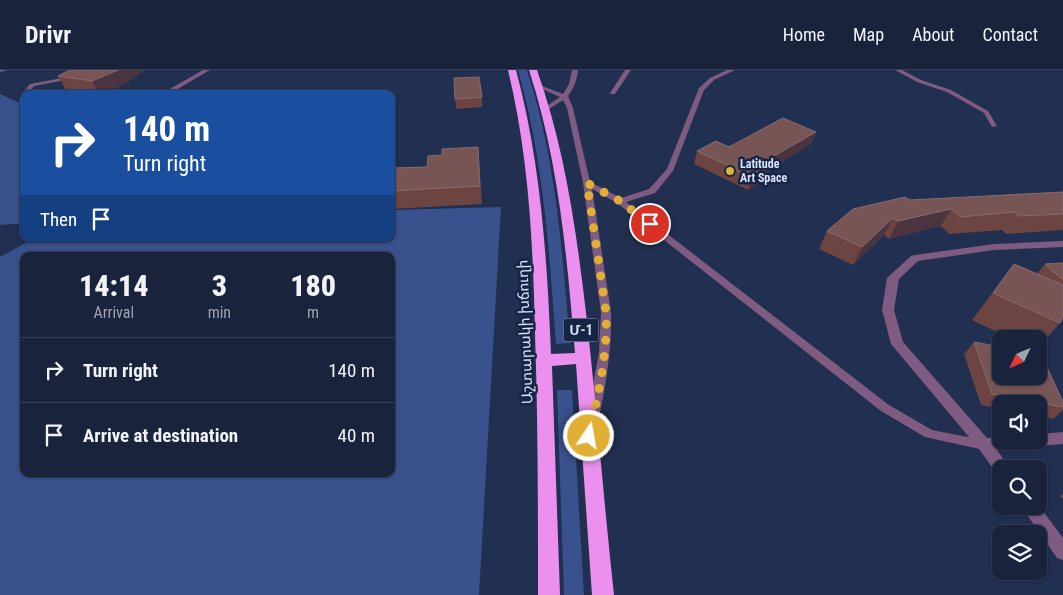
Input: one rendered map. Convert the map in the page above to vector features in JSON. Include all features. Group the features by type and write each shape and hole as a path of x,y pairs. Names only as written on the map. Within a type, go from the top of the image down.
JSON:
{"highway":[{"name":"Աշտարակի խճուղի","path":"512,70 521,103 534,172 544,360 549,595"},
{"name":"Մ-1","path":"534,70 547,108 561,172 575,272 584,358 603,595"},
{"path":"544,360 584,358"}],"street":[{"path":"995,460 896,344 888,310 893,278 915,258 994,247 1063,244"},
{"path":"1047,439 1063,438"},
{"path":"984,445 992,444"},
{"path":"1036,515 1063,552"}],"lane":[{"path":"29,90 32,85 85,75 94,70"},
{"path":"171,90 207,70"},
{"path":"547,108 565,97 574,84 575,70"},
{"path":"613,93 628,70"},
{"path":"620,201 652,191 670,169 702,88 712,79 732,70"},
{"path":"898,70 919,81 949,91 986,112 994,126"},
{"path":"540,86 565,97 570,108 587,183 606,312 607,333 600,382 589,436"},
{"path":"587,183 620,201 885,408 929,434 984,445"}],"shaded area":[{"path":"518,70 527,70 545,137 556,205 570,343 556,344 548,240 540,172 527,104"},
{"path":"0,94 20,103 20,223 0,225"},
{"path":"501,207 479,595 0,595 0,257 28,242 395,242 395,210"},
{"path":"557,390 572,390 584,595 564,595"}],"building":[{"path":"70,70 118,70 92,81 58,76"},
{"path":"479,77 482,97 455,99 454,78"},
{"path":"783,118 816,132 763,162 771,166 752,177 697,151 716,141 729,147"},
{"path":"478,147 480,186 395,191 395,168 427,167 428,156 442,155 442,149"},
{"path":"1063,192 1063,214 1019,216 1014,212 960,217 951,209 898,221 893,218 862,247 827,231 853,209 905,197 910,200"},
{"path":"1063,263 1063,280 1045,264"},
{"path":"1014,264 1063,285 1063,317 1060,323 993,293"},
{"path":"974,342 992,345 992,385 1048,385 1048,369 1063,402 1063,407 1047,404 1047,395 992,394"}],"place":[{"name":"Latitude Art Space","path":"730,171"}],"route":[{"path":"589,436 600,382 607,333 606,312 587,183 620,201 650,224"}]}
